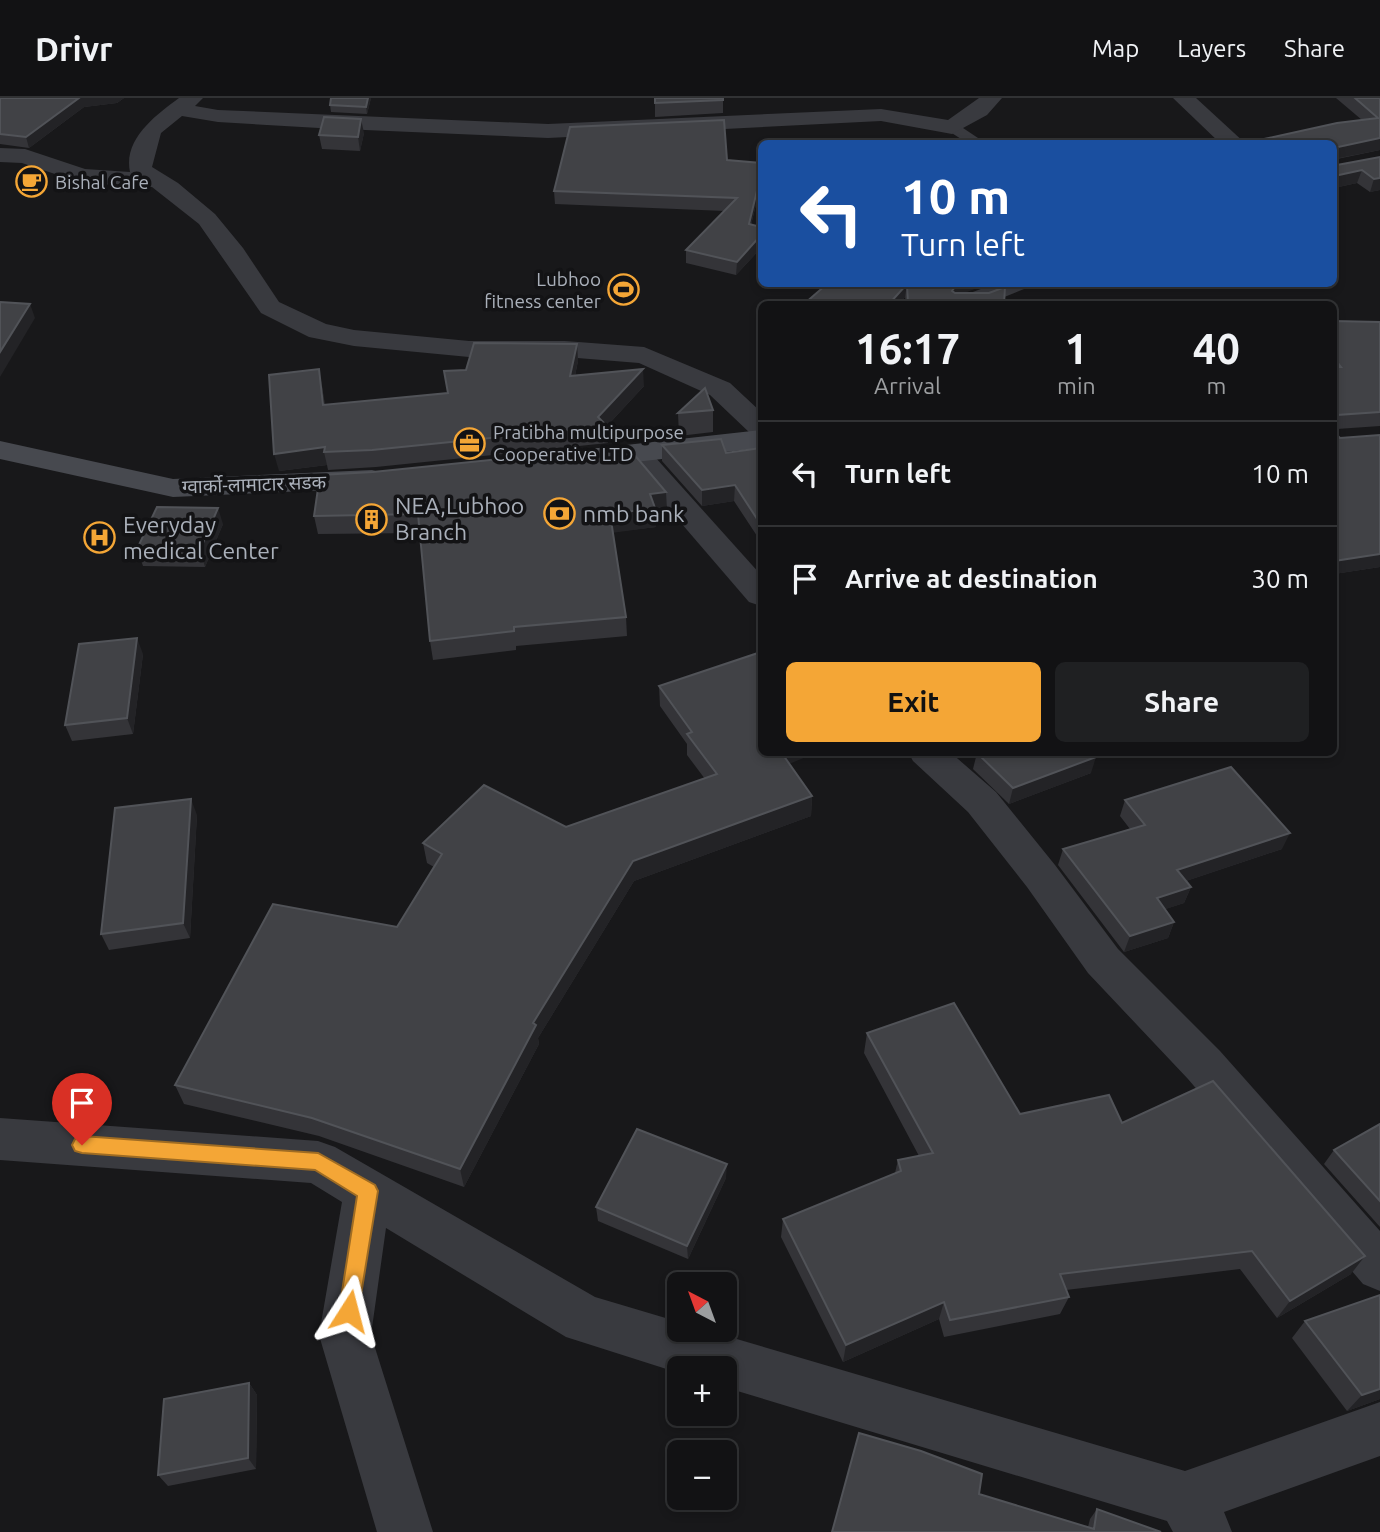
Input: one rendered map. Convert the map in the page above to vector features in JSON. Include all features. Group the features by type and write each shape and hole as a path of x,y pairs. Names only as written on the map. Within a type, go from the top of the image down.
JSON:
{"main road":[{"path":"558,462 758,439"},
{"name":"ग्वार्को-लामाटार सडक","path":"0,450 173,488 402,477"}],"street":[{"path":"749,98 754,120"},
{"path":"758,425 719,389 645,355 565,349 469,349 355,338 318,331 270,307 234,253 207,219 140,169 146,138 157,122 186,103 218,116 548,131 881,114 952,127 979,110 991,98"},
{"path":"1184,98 1231,140"},
{"path":"0,155 25,156 82,176 158,180"},
{"path":"973,301 1008,287"},
{"path":"636,453 758,592"},
{"path":"930,756 982,802 1041,876 1103,961 1204,1065 1380,1266"},
{"path":"0,1139 318,1162 584,1319 1194,1516 1380,1429"},
{"path":"368,1191 345,1335 405,1532"}],"lane":[{"path":"952,127 973,140"}],"building":[{"path":"0,98 79,98 26,137 0,134"},
{"path":"331,98 368,98 366,107 330,105"},
{"path":"655,98 723,98 723,100 655,103"},
{"path":"1355,98 1380,98 1380,138 1338,147 1337,165 1337,140 1259,140 1337,123 1378,118"},
{"path":"324,117 361,119 358,137 319,135"},
{"path":"724,120 727,160 758,163 758,186 749,224 758,226 758,238 737,262 686,250 737,198 554,191 570,127"},
{"path":"1380,157 1380,178 1374,179 1362,170 1337,176 1337,165"},
{"path":"824,287 904,287 892,301 807,301"},
{"path":"907,287 955,287 952,291 955,293 989,293 1005,287 1004,301 908,301"},
{"path":"0,302 30,304 0,352"},
{"path":"1337,321 1380,322 1380,412 1337,415 1337,367 1341,367 1337,362"},
{"path":"474,343 577,344 570,376 643,369 598,417 607,426 372,450 324,452 325,447 274,454 269,375 319,369 323,405 448,393 444,371 466,370"},
{"path":"705,388 713,410 678,413"},
{"path":"1337,435 1340,438 1380,435 1380,554 1337,561"},
{"path":"721,439 726,453 758,448 758,520 735,485 702,490 662,445"},
{"path":"627,446 666,492 650,494 655,508 610,514 626,617 514,627 514,631 430,641 418,514 314,516 320,475"},
{"path":"157,507 218,508 200,550 137,549"},
{"path":"137,638 127,718 65,725 79,644"},
{"path":"758,653 758,756 784,756 812,796 633,861 533,1023 536,1025 460,1169 312,1118 175,1085 273,904 397,927 442,854 423,843 484,785 566,827 717,774 687,734 692,732 659,686"},
{"path":"980,756 1096,757 1013,788"},
{"path":"1231,767 1290,833 1177,870 1191,887 1157,898 1174,922 1130,936 1063,849 1145,825 1125,800"},
{"path":"191,799 183,923 101,934 115,808"},
{"path":"954,1003 1020,1114 1109,1095 1122,1123 1213,1081 1365,1256 1290,1301 1252,1251 1060,1274 1069,1297 950,1320 944,1302 846,1345 783,1219 901,1171 898,1160 933,1153 867,1033"},
{"path":"1380,1124 1380,1201 1334,1150"},
{"path":"637,1129 727,1164 687,1246 596,1207"},
{"path":"1380,1295 1380,1389 1362,1395 1305,1321"},
{"path":"249,1383 248,1458 158,1475 164,1399"},
{"path":"859,1433 921,1451 982,1474 979,1494 1094,1529 1097,1509 1161,1532 832,1532"}],"place":[{"name":"Bishal Cafe","path":"32,182"},
{"name":"Lubhoo fitness center","path":"624,290"},
{"name":"Pratibha multipurpose Cooperative LTD","path":"470,443"},
{"name":"nmb bank","path":"560,514"},
{"name":"NEA,Lubhoo Branch","path":"372,519"},
{"name":"Everyday medical Center","path":"100,538"}],"route":[{"path":"82,1145 318,1162 368,1191 349,1311"}]}
